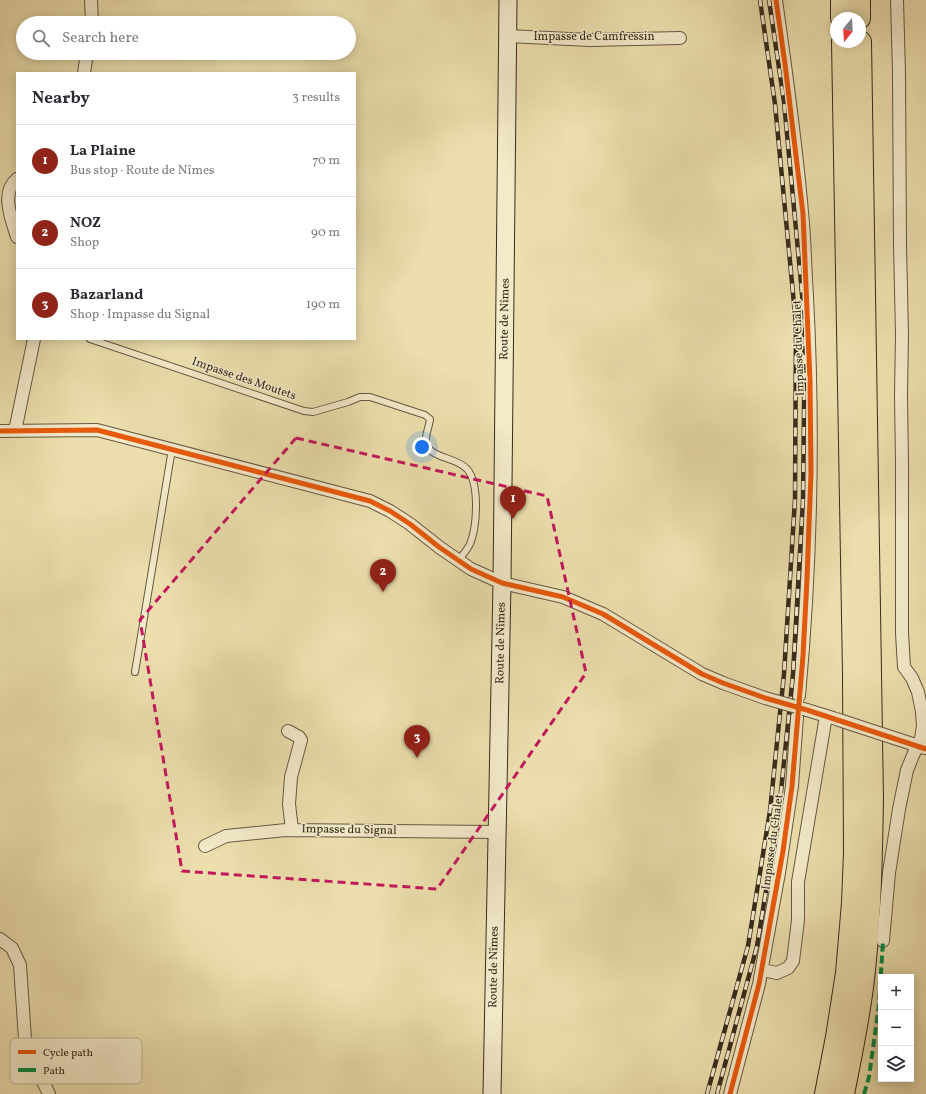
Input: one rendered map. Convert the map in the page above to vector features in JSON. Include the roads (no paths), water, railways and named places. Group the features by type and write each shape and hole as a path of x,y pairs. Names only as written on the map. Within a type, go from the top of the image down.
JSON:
{"highway":[{"path":"842,0 842,12"},
{"path":"859,0 859,12"},
{"path":"826,1094 847,973 853,903 855,853 854,659 843,48"},
{"path":"843,1094 864,972 870,900 872,844 860,48"}],"main road":[{"name":"Route de Nîmes","path":"492,1094 502,583 508,0"}],"street":[{"path":"91,0 92,16"},
{"name":"Impasse du Chalet","path":"776,0 786,72 802,214 810,350 810,473 807,579 803,656 799,696"},
{"path":"883,941 889,873 899,809 908,770 922,747 921,739 923,726 922,689 904,667 902,633 902,334 897,0"},
{"name":"Impasse de Camfressin","path":"507,36 590,40 680,38"},
{"path":"84,72 86,60"},
{"path":"16,180 8,193 10,212 16,233"},
{"path":"15,431 34,340"},
{"path":"0,431 96,430 370,501 390,511 410,524 456,560 471,569 502,583 563,597 603,614 702,674 765,698 922,747"},
{"name":"Impasse du Chalet","path":"730,1094 760,984 783,851 792,786 797,717"},
{"path":"762,970 777,972 788,968 793,961 798,920 798,882 831,718"},
{"path":"288,731 299,737 300,740 291,777 289,804 292,830"},
{"name":"Impasse du Signal","path":"205,846 226,836 292,830 496,832"},
{"path":"0,939 12,948 20,965 25,1038"},
{"path":"44,1084 49,1094"}],"lane":[{"name":"Impasse des Moutets","path":"93,340 304,411 313,412 360,397 370,397 425,415 430,419 426,443 430,450 436,454 455,460 467,469 473,482 476,499 474,533 470,545 456,560"},
{"path":"135,672 172,449"}],"railway":[{"path":"707,1094 748,946 770,811 784,674 795,499 796,325 775,104 760,0"},
{"path":"717,1094 757,946 779,811 793,674 803,500 805,325 784,102 769,0"}],"place":[{"name":"La Plaine","path":"513,519"},
{"name":"NOZ","path":"383,592"},
{"name":"Bazarland","path":"417,758"}]}
